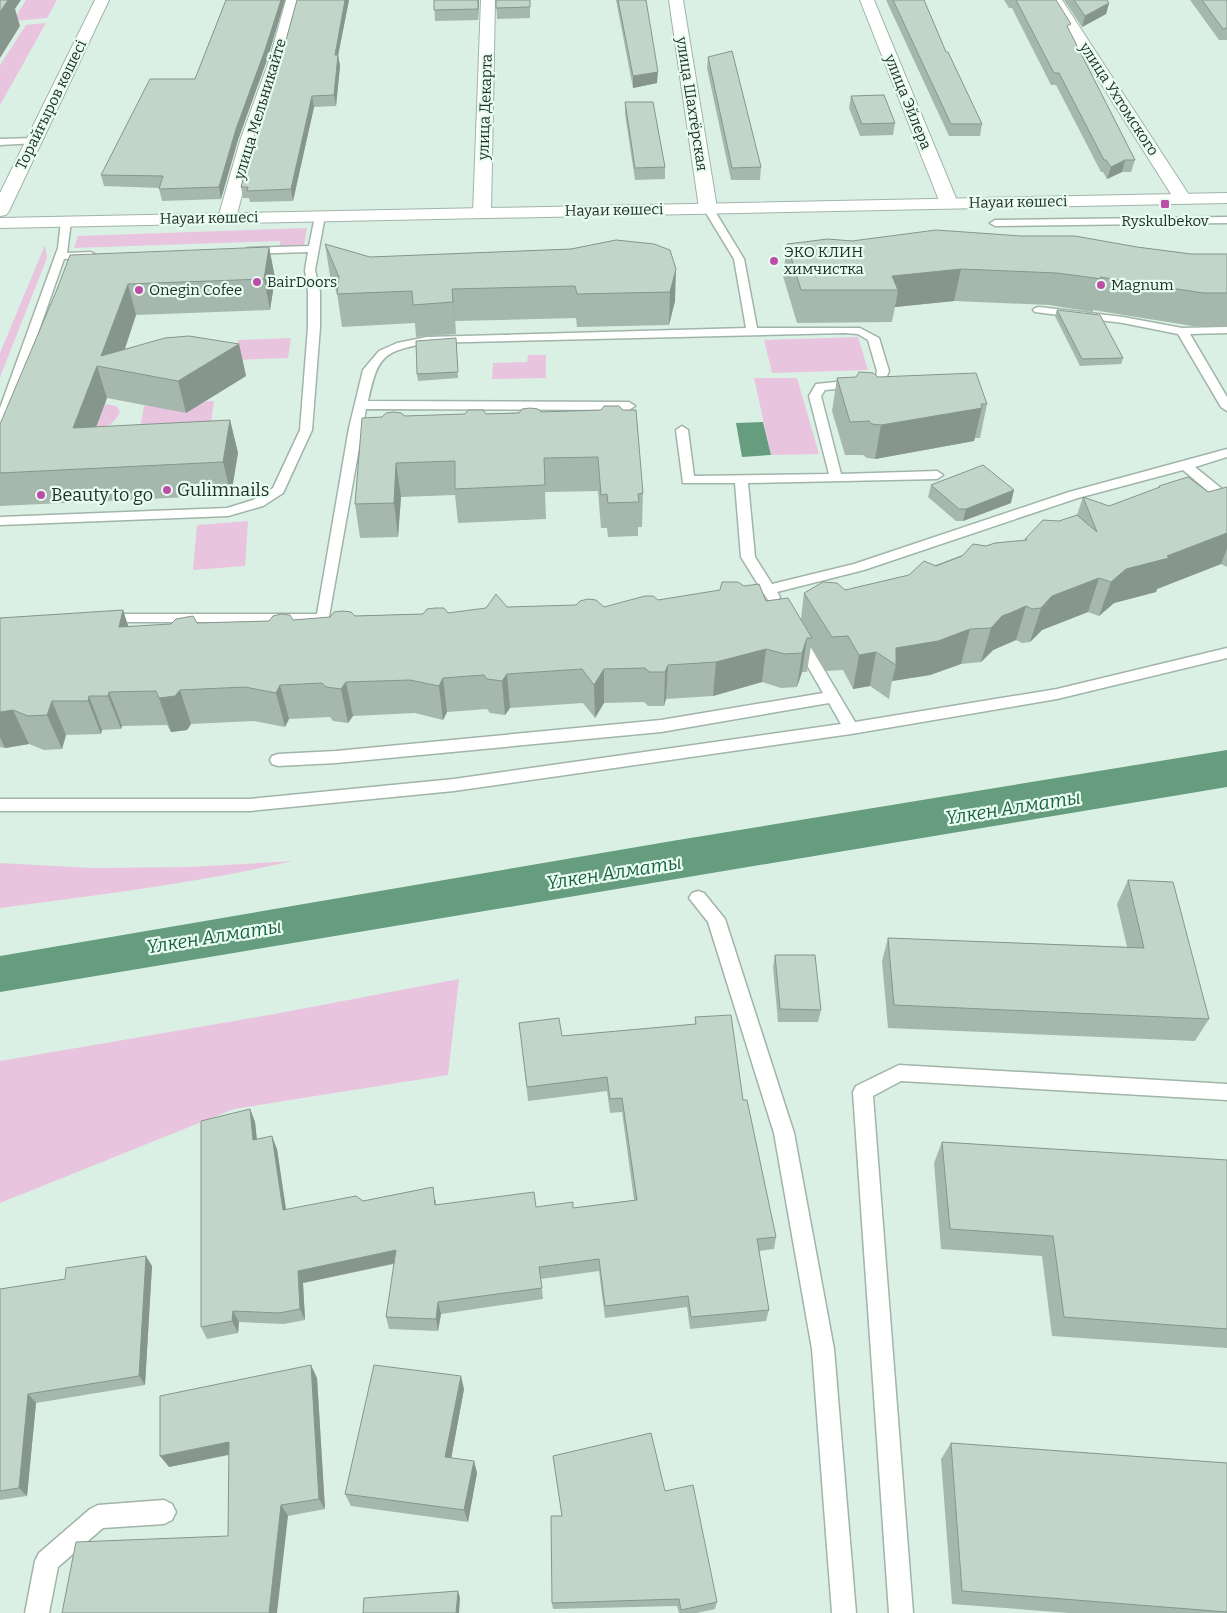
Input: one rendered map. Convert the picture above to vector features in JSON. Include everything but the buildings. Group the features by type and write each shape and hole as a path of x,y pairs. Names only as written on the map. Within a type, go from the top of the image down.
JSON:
{"street":[{"name":"Торайғыров көшесі","path":"0,211 102,0"},
{"name":"улица Мельникайте","path":"227,218 248,141 276,61 293,0"},
{"name":"улица Декарта","path":"482,214 488,0"},
{"name":"улица Шахтёрская","path":"676,0 708,208"},
{"name":"улица Эйлера","path":"867,0 949,203"},
{"name":"улица Ухтомского","path":"1055,0 1182,198"},
{"name":"Науаи көшесі","path":"0,223 1227,198"}],"lane":[{"path":"0,142 34,141"},
{"path":"708,208 739,259 752,331"},
{"path":"0,521 228,512 258,504 278,490 306,430 314,327 314,292 310,270 320,216"},
{"path":"995,224 1227,220"},
{"path":"0,425 60,256 66,221"},
{"path":"235,251 314,249"},
{"path":"60,256 102,255"},
{"path":"1039,310 1123,320 1182,331 1227,330"},
{"path":"93,619 328,619 361,405 369,370 383,353 401,345 418,342 752,331 860,331 873,338 883,371 881,378 872,383 834,384 820,387 815,396 836,478"},
{"path":"1182,331 1227,407"},
{"path":"361,405 629,406"},
{"path":"682,430 688,480 937,475"},
{"path":"722,597 769,590 816,579 950,538 1054,502 1227,453"},
{"path":"1186,466 1227,500"},
{"path":"741,479 748,556 779,606"},
{"path":"789,623 851,728"},
{"path":"0,805 250,805 454,785 851,728 1056,694 1227,653"},
{"path":"278,760 336,757 661,726 832,697"},
{"path":"698,898 716,919 784,1133 823,1350 844,1613"},
{"path":"900,1613 863,1092 899,1072 1227,1092"},
{"path":"37,1613 47,1561 98,1517 164,1512"}],"shaded area":[{"path":"26,0 57,0 47,18 13,21"},
{"path":"46,23 0,105 0,65 26,25"},
{"path":"307,228 304,245 280,246 280,241 74,248 78,236"},
{"path":"45,245 47,258 0,377 0,353"},
{"path":"858,337 868,370 772,373 764,340"},
{"path":"291,338 288,358 235,360 238,340"},
{"path":"528,355 546,355 546,378 492,379 493,363 527,362"},
{"path":"754,378 797,378 819,454 771,455"},
{"path":"214,401 210,429 139,434 144,406"},
{"path":"105,404 116,406 120,411 116,419 110,424 95,431"},
{"path":"248,521 245,566 193,570 197,525"},
{"path":"293,861 184,882 0,908 0,863 91,868 189,867"},
{"path":"459,979 448,1075 234,1109 0,1203 0,1061 269,1015"}],"water":[{"path":"763,422 771,455 742,457 736,423"},
{"name":"Үлкен Алматы","path":"1227,750 1227,787 0,992 0,956 672,841"}],"place":[{"name":"Ryskulbekov","path":"1165,204"},
{"name":"ЭКО КЛИН химчистка","path":"774,261"},
{"name":"BairDoors","path":"257,282"},
{"name":"Magnum","path":"1101,285"},
{"name":"Onegin Cofee","path":"139,290"},
{"name":"Gulimnails","path":"167,490"},
{"name":"Beauty to go","path":"41,495"}]}
